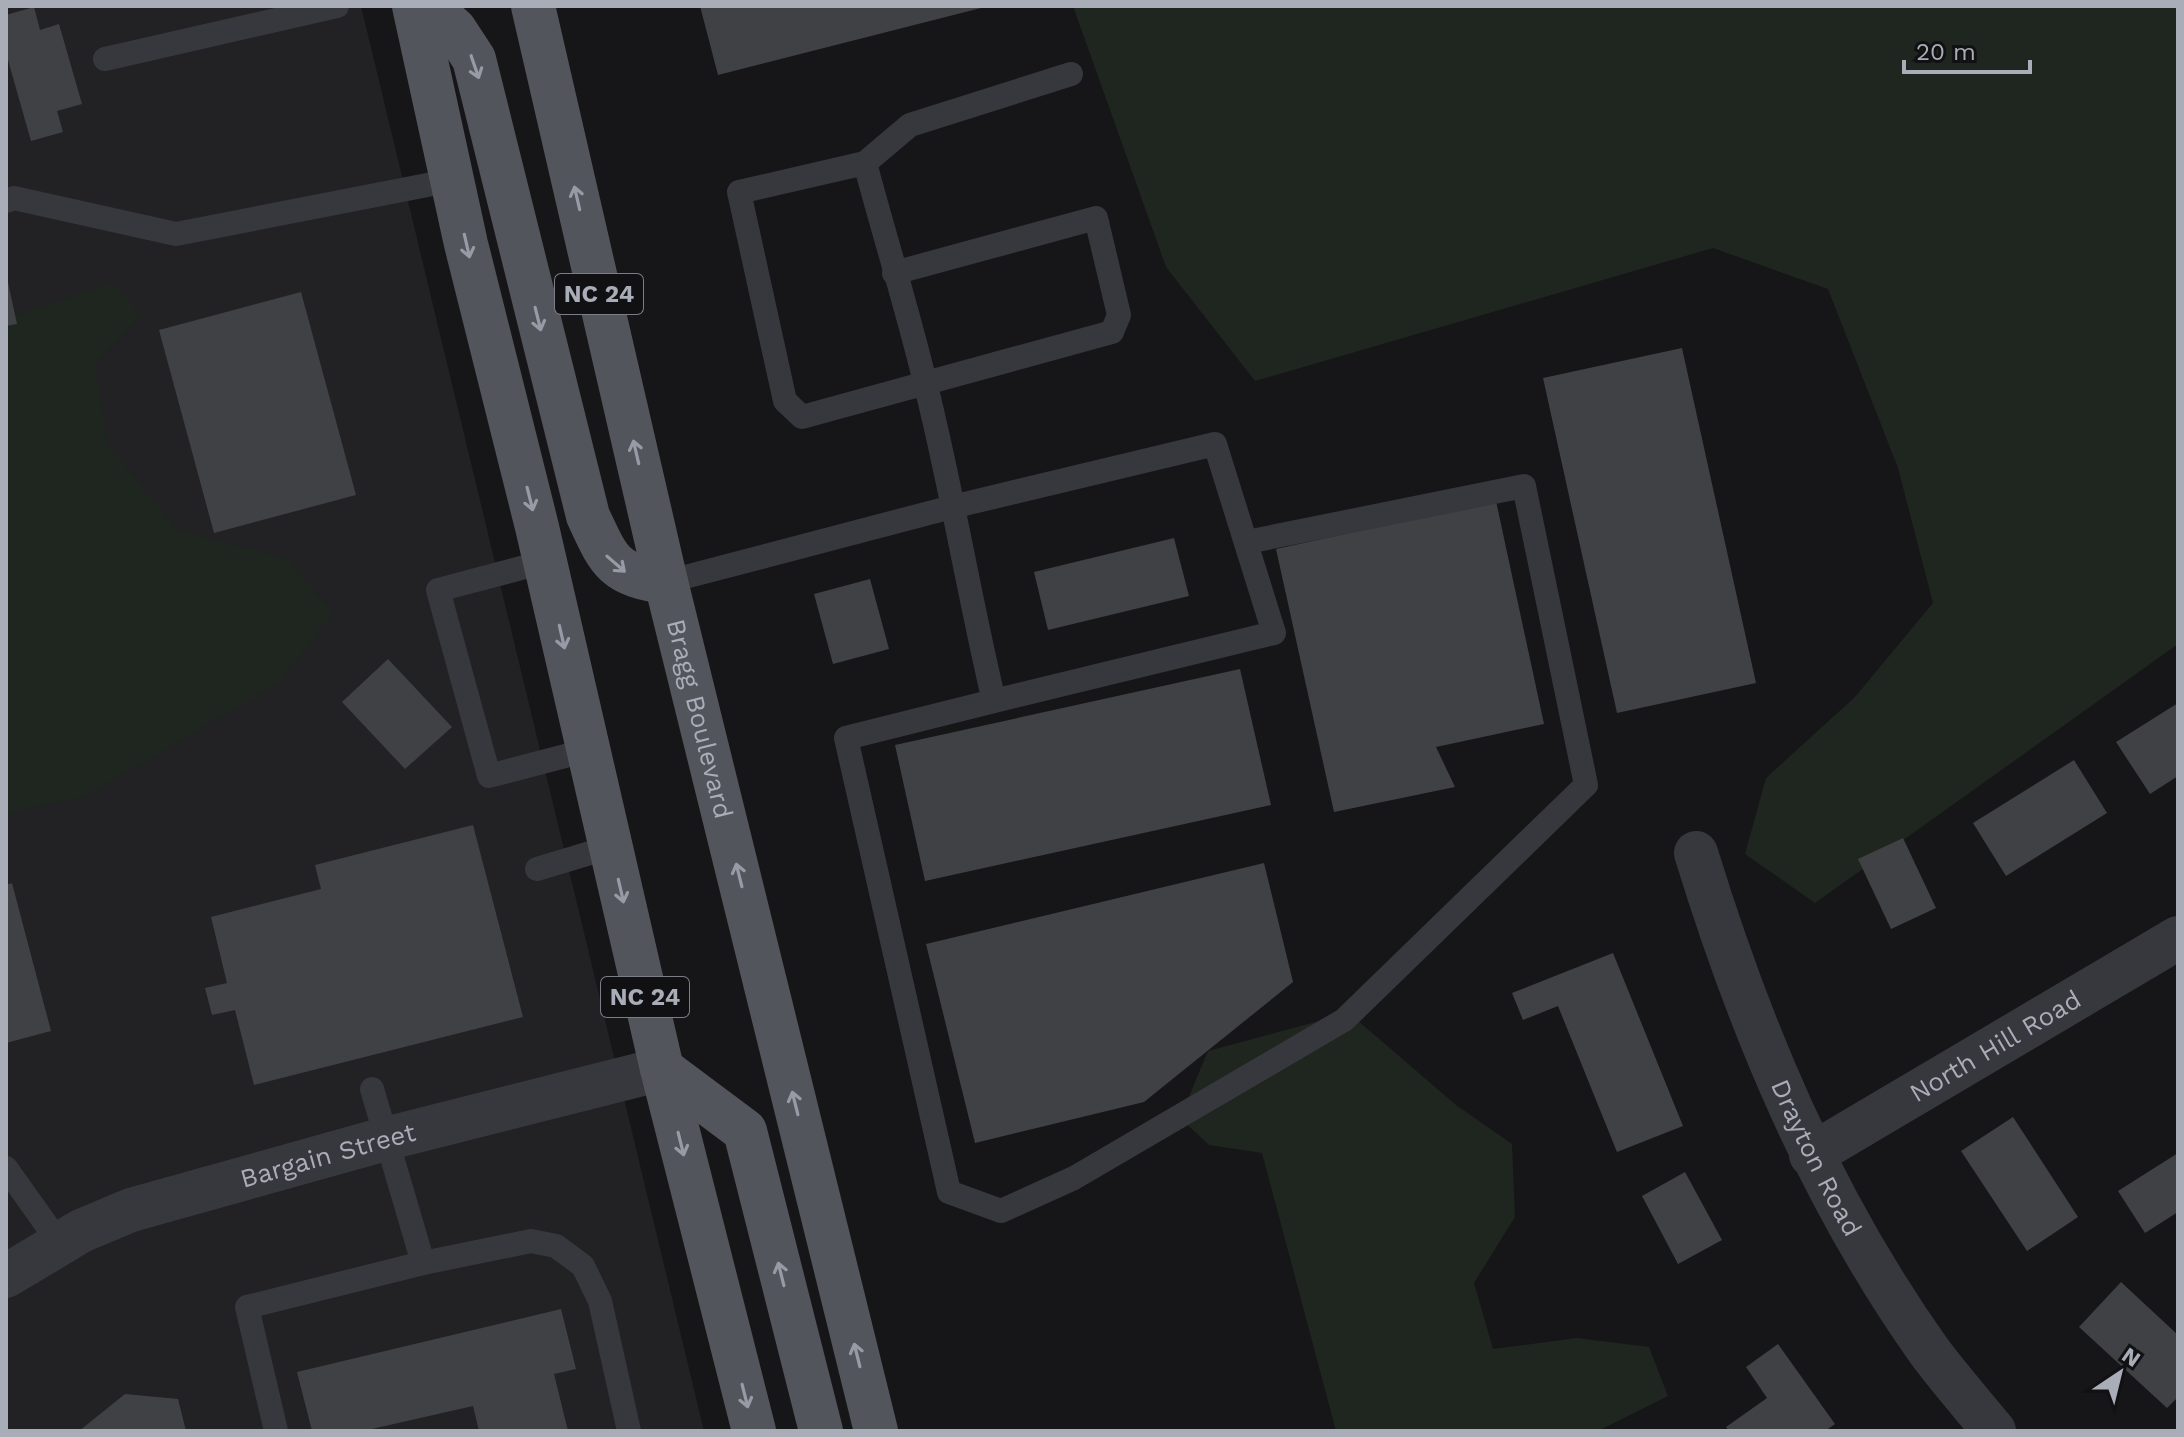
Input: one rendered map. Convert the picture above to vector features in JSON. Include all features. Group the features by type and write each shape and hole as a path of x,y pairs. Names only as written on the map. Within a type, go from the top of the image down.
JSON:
{"main road":[{"name":"NC 24","path":"414,6 662,1069 754,1431"},
{"path":"429,6 455,30 474,59 588,516 609,562 635,578 666,582"},
{"name":"Bragg Boulevard","path":"533,6 666,582 876,1431"},
{"path":"662,1069 745,1131 821,1431"}],"street":[{"name":"Drayton Road","path":"1696,853 1729,962 1811,1155 1867,1256 1929,1351 1994,1431"},
{"name":"North Hill Road","path":"1811,1155 2178,938"},
{"name":"Bargain Street","path":"6,1276 106,1218 131,1210 385,1139 662,1069"}],"lane":[{"path":"105,59 337,6"},
{"path":"894,273 1096,218 1119,315 1112,332 802,417 785,401 739,192 865,163 910,125 1071,74"},
{"path":"865,163 926,385 994,701"},
{"path":"6,201 14,198 176,234 453,180"},
{"path":"666,582 952,507 1215,444 1274,633 846,738 949,1192 1001,1211 1074,1178 1344,1020 1586,785 1524,486 1247,542"},
{"path":"544,562 438,590 489,776 588,750"},
{"path":"537,869 610,847"},
{"path":"372,1089 423,1263"},
{"path":"6,1168 60,1244"},
{"path":"276,1431 247,1307 423,1263 531,1241 556,1246 583,1266 600,1301 629,1431"}],"shaded area":[{"path":"6,6 361,6 704,1431 6,1431"},
{"path":"1073,6 2178,6 2178,644 1815,903 1745,854 1766,778 1855,697 1933,603 1898,468 1828,289 1713,248 1255,381 1166,267"},
{"path":"112,283 141,314 95,363 107,444 178,530 288,559 333,614 279,683 86,796 6,814 6,319"},
{"path":"1349,1013 1456,1105 1512,1144 1515,1217 1474,1283 1493,1349 1577,1338 1649,1347 1668,1396 1598,1431 1336,1431 1262,1153 1209,1145 1180,1118 1208,1051"}],"building":[{"path":"700,6 985,6 985,7 718,75"},
{"path":"34,7 40,30 59,24 82,104 57,111 63,132 31,141 6,53 6,15"},
{"path":"6,273 17,324 6,326"},
{"path":"301,292 356,495 214,533 159,330"},
{"path":"1682,348 1756,683 1617,713 1543,378"},
{"path":"1496,501 1544,724 1436,747 1455,787 1334,812 1276,549"},
{"path":"1174,538 1189,596 1048,630 1034,572"},
{"path":"870,579 889,649 833,664 814,594"},
{"path":"388,659 452,727 405,769 342,702"},
{"path":"1240,669 1271,805 925,881 895,745"},
{"path":"2178,703 2178,776 2150,794 2116,742"},
{"path":"2074,760 2107,813 2006,876 1973,823"},
{"path":"473,825 523,1017 254,1085 235,1010 212,1015 205,988 227,983 211,917 321,889 315,865"},
{"path":"1903,838 1936,908 1891,929 1858,859"},
{"path":"1264,863 1293,982 1144,1102 975,1143 926,944"},
{"path":"12,883 51,1031 6,1043 6,885"},
{"path":"1613,953 1683,1126 1617,1152 1558,1006 1523,1020 1512,993"},
{"path":"2013,1117 2078,1217 2027,1251 1961,1151"},
{"path":"2178,1153 2178,1212 2145,1233 2118,1191"},
{"path":"1685,1172 1722,1240 1678,1264 1642,1196"},
{"path":"2121,1282 2178,1335 2178,1397 2167,1408 2079,1327"},
{"path":"561,1309 576,1369 554,1374 568,1431 479,1431 473,1406 363,1431 312,1431 297,1372"},
{"path":"1778,1344 1835,1424 1825,1431 1729,1431 1726,1427 1767,1398 1746,1367"},
{"path":"125,1394 178,1399 186,1431 79,1431"}]}
